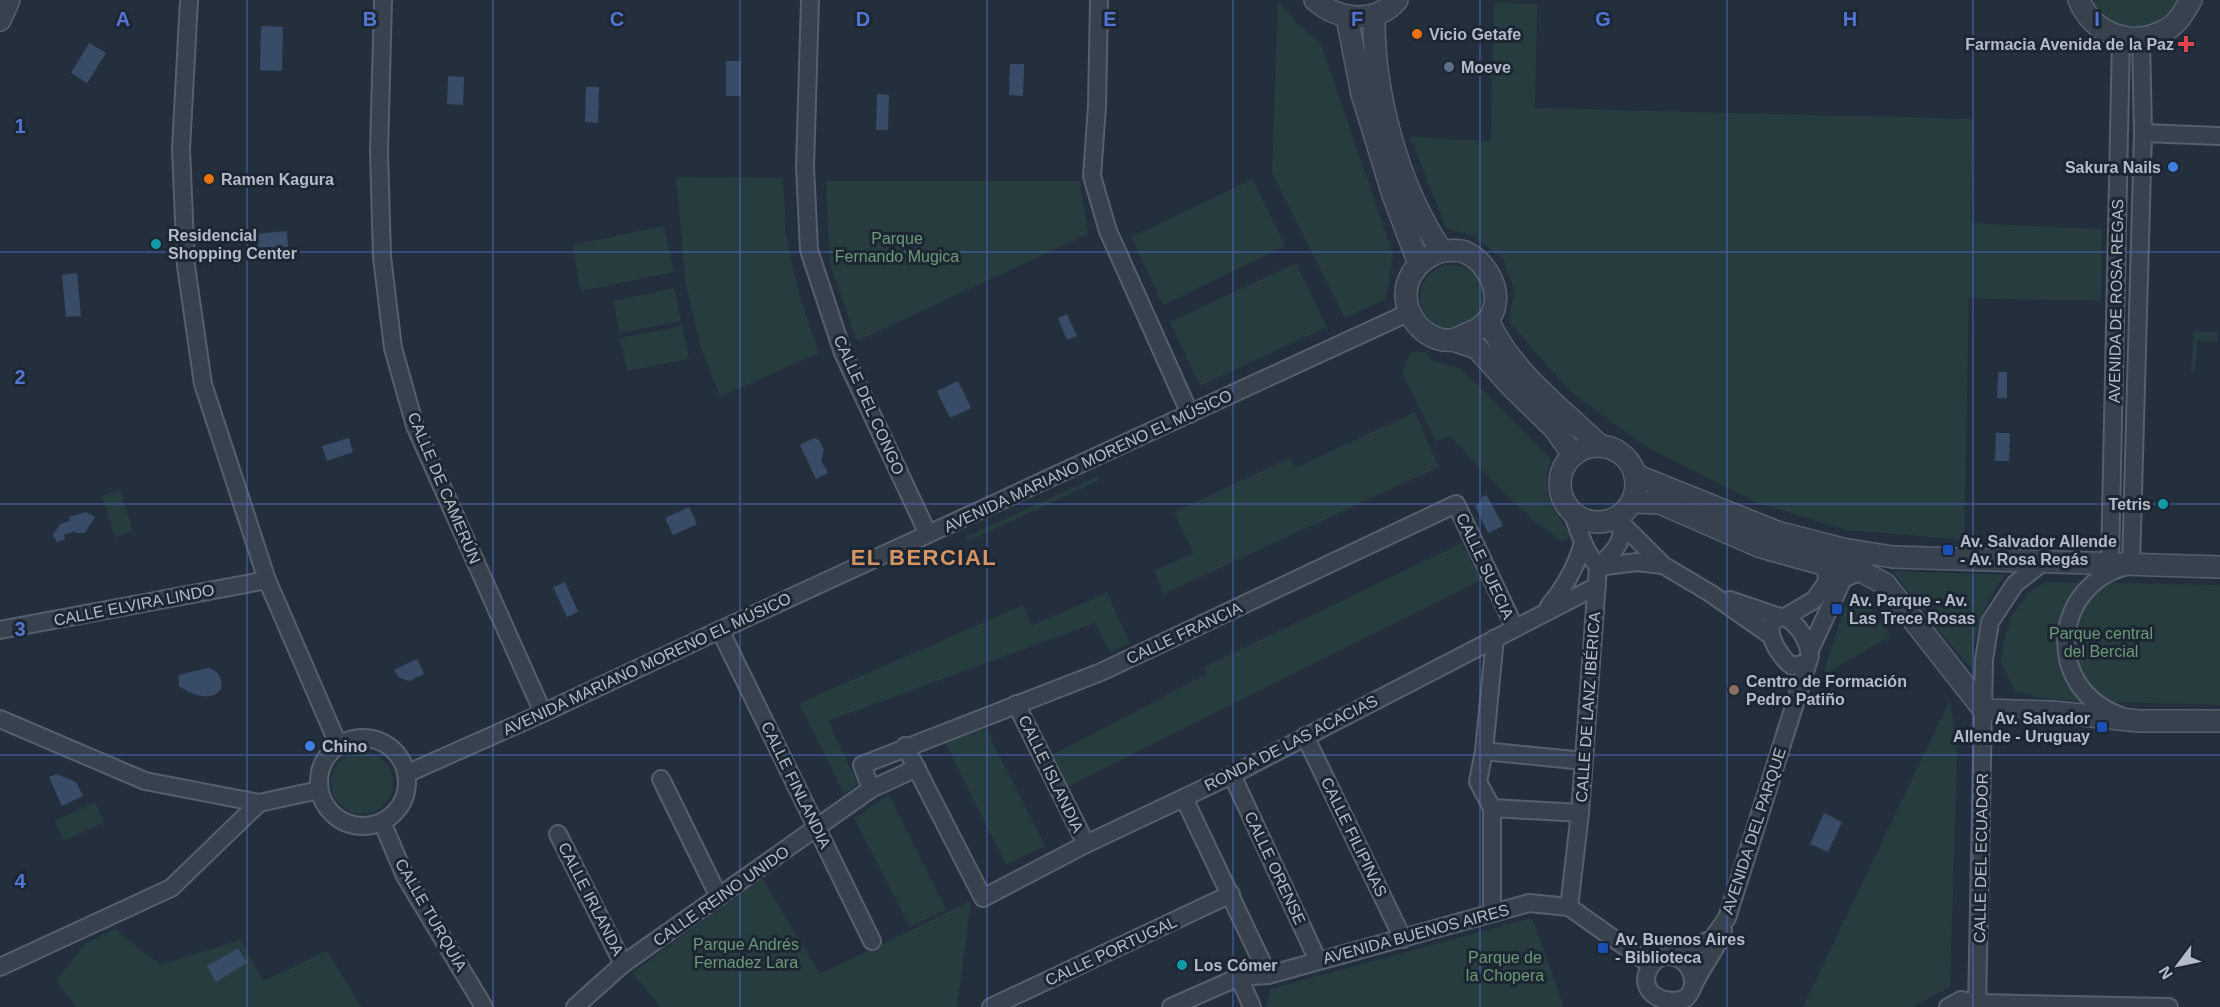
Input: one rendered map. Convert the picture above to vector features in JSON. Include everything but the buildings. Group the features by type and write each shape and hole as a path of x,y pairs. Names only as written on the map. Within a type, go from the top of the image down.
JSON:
{"street":[{"path":"0,20 9,0"},
{"path":"189,0 181,126 186,267 203,384 267,580 338,744"},
{"name":"CALLE DE CAMERÚN","path":"383,0 380,152 382,257 393,348 415,426 543,713"},
{"name":"CALLE DEL CONGO","path":"810,0 805,167 809,250 843,353 928,534"},
{"path":"1099,0 1097,107 1092,176 1107,231 1190,414"},
{"path":"1315,0 1326,10 1347,17 1361,18 1374,15 1393,5 1397,0"},
{"path":"2079,0 2082,8 2100,28 2131,39 2165,31 2181,17 2191,0"},
{"path":"1374,15 1374,44 1383,106 1411,196 1426,227 1442,251"},
{"path":"1347,17 1362,94 1393,195 1419,264"},
{"name":"AVENIDA DE ROSA REGAS","path":"2131,39 2144,133 2131,565"},
{"name":"AVENIDA DE ROSA REGAS","path":"2110,564 2131,39"},
{"path":"2144,133 2220,136"},
{"path":"1453,340 1475,331 1488,320 1495,305 1494,282 1482,264 1463,250 1442,251 1428,255 1419,264 1406,288 1410,312 1420,327 1435,338 1453,340 1477,348 1511,386 1555,429 1573,455"},
{"name":"AVENIDA MARIANO MORENO EL MÚSICO","path":"406,774 543,713 1410,312"},
{"path":"1488,320 1496,339 1542,393 1568,414 1600,446"},
{"path":"1599,567 1617,549 1625,513 1636,485 1632,466 1619,452 1600,446 1590,446 1573,455 1563,470 1560,488 1566,505 1572,512 1596,522 1613,519 1625,513 1660,503 1761,547 1826,565 1861,571 1885,584 1984,710 2053,712 2139,721 2220,722"},
{"path":"1635,475 1777,532 1843,549 1893,557 2220,567"},
{"name":"CALLE SUECIA","path":"1456,504 1515,628"},
{"name":"CALLE FRANCIA","path":"871,789 862,765 905,746 1101,672 1456,504"},
{"path":"1572,512 1583,543 1592,560 1599,567"},
{"path":"1625,513 1663,565 1710,593 1770,635 1787,662 1796,666 1808,657 1798,627 1783,617 1710,593"},
{"path":"1543,613 1562,591 1578,559 1583,543"},
{"path":"1599,567 1637,562 1663,565"},
{"name":"CALLE DEL ECUADOR","path":"1977,1005 1984,660 1990,622 2015,584 2042,563"},
{"path":"1770,635 1772,624 1814,600 1827,582 1826,565"},
{"path":"2131,565 2116,568 2104,574 2082,594 2070,614 2066,642 2071,671 2089,696 2112,713 2139,721"},
{"name":"CALLE DE LANZ IBÉRICA","path":"1569,907 1580,813 1599,567"},
{"name":"AVENIDA DEL PARQUE","path":"1671,956 1712,939 1727,918 1808,657 1843,579 1861,571"},
{"name":"CALLE ELVIRA LINDO","path":"0,630 267,580"},
{"name":"RONDA DE LAS ACACIAS","path":"917,768 983,898 1086,844 1232,775 1598,586"},
{"name":"CALLE FINLANDIA","path":"720,630 872,941"},
{"path":"1492,913 1492,808 1478,782 1484,750 1495,638"},
{"name":"AVENIDA DEL PARQUE","path":"1787,662 1793,678 1792,712"},
{"name":"CALLE ISLANDIA","path":"1016,704 1086,844"},
{"path":"0,719 145,782 259,802 319,790"},
{"name":"CALLE FILIPINAS","path":"1305,736 1403,939"},
{"path":"363,737 378,740 392,748 405,767 406,774 407,784 402,802 393,814 382,822 369,825 353,825 339,819 326,807 319,790 319,775 326,756 338,744 348,739 363,737"},
{"path":"905,746 917,768"},
{"path":"1484,750 1584,761"},
{"name":"CALLE REINO UNIDO","path":"575,1007 623,964 871,789 917,768"},
{"name":"CALLE ORENSE","path":"1232,775 1318,961"},
{"path":"661,778 719,897"},
{"path":"1184,798 1268,975"},
{"path":"0,967 171,888 259,802"},
{"path":"1492,808 1580,813"},
{"name":"CALLE TURQUÍA","path":"382,822 405,876 484,1007"},
{"name":"CALLE IRLANDA","path":"558,834 623,964"},
{"name":"CALLE PORTUGAL","path":"991,1007 1231,894"},
{"name":"AVENIDA BUENOS AIRES","path":"1170,1007 1239,977 1268,975 1529,903 1569,907 1652,965"},
{"path":"1693,985 1689,965 1671,956 1663,957 1652,965 1646,979 1650,993 1661,1002 1675,1005 1687,997 1721,938 1727,918"},
{"path":"1239,977 1252,1007"},
{"path":"1948,1007 1961,1000 1977,1005 2169,1007"}],"green space":[{"path":"1278,0 1297,24 1321,44 1393,254 1386,299 1345,318 1272,173"},
{"path":"2093,0 2179,0 2160,21 2136,28 2112,21 2101,12"},
{"path":"1494,2 1537,4 1535,108 1973,119 1971,223 2102,229 2101,301 1969,298 1964,540 1847,530 1755,502 1647,447 1573,394 1509,322 1514,290 1503,259 1473,236 1446,228 1410,137 1491,141"},
{"path":"676,177 783,178 786,237 799,294 819,353 720,397 702,351 686,285"},
{"path":"1253,179 1285,246 1163,305 1131,237"},
{"name":"Parque Fernando Mugica","path":"826,181 1080,181 1088,234 857,341 830,264"},
{"path":"664,226 674,272 581,291 572,245"},
{"path":"1296,263 1327,327 1200,386 1170,322"},
{"path":"1452,265 1470,270 1475,274 1479,279 1484,297 1479,315 1475,320 1470,324 1452,329 1434,324 1429,320 1425,315 1420,297 1425,279 1429,274 1434,270"},
{"path":"674,288 681,321 620,333 613,301"},
{"path":"682,326 689,359 627,371 620,338"},
{"path":"2194,331 2217,332 2217,342 2197,341 2195,372 2191,372"},
{"path":"1410,352 1425,352 1432,361 1462,369 1551,459 1547,492 1553,508 1571,536 1562,542 1532,518 1450,436 1436,442 1401,370 1404,369"},
{"path":"1415,412 1439,467 1164,594 1154,571 1193,553 1174,512 1290,458 1295,468"},
{"path":"1098,476 1100,480 968,541 966,537"},
{"path":"120,490 133,531 115,537 102,496"},
{"path":"1462,543 1481,580 1068,787 1052,755 1207,674 1204,667"},
{"path":"1892,571 2005,575 1981,619 1975,642 1972,669 1948,642"},
{"name":"Parque central del Bercial","path":"2046,582 2220,585 2220,705 2073,701 2037,697 2015,691 2001,662 2004,640 2012,615 2031,590"},
{"path":"1107,593 1130,643 1110,652 1095,623 828,721 858,784 844,794 799,703 1023,605 1032,625"},
{"path":"1861,594 1891,636 1823,675 1848,596"},
{"path":"1950,700 1957,750 1950,987 1912,1007 1803,1007"},
{"path":"986,729 1045,846 1006,865 945,742"},
{"path":"362,752 384,761 393,783 384,805 362,814 340,805 331,783 340,761"},
{"path":"889,795 946,909 910,927 854,818"},
{"path":"95,802 104,822 64,841 55,821"},
{"name":"Parque Andrés Fernadez Lara","path":"762,878 820,974 971,901 957,1007 661,1007 632,973"},
{"name":"Parque de la Chopera","path":"1527,919 1533,920 1564,1007 1267,1007 1270,989"},
{"path":"115,929 160,965 241,940 263,981 327,951 361,1007 76,1007 56,981 85,944"}],"water":[{"path":"261,26 283,27 282,71 260,70"},
{"path":"89,43 106,53 87,83 71,73"},
{"path":"726,61 741,61 741,96 726,96"},
{"path":"1010,64 1024,64 1023,96 1009,95"},
{"path":"448,76 464,77 463,105 447,104"},
{"path":"586,87 599,87 598,123 585,122"},
{"path":"877,94 889,95 888,130 876,130"},
{"path":"287,231 288,247 258,249 256,234"},
{"path":"77,273 81,316 66,317 62,275"},
{"path":"1067,314 1077,336 1067,340 1058,318"},
{"path":"1998,372 2007,372 2007,398 1997,398"},
{"path":"958,381 971,408 950,418 937,391"},
{"path":"1996,433 2010,433 2009,461 1995,461"},
{"path":"349,438 353,452 327,461 322,446"},
{"path":"814,438 819,440 824,450 821,460 828,473 816,479 800,445"},
{"path":"1486,495 1503,526 1488,533 1475,506"},
{"path":"689,507 697,524 673,535 665,518"},
{"path":"86,512 95,517 85,533 75,531 64,535 65,539 57,542 53,535 60,524 70,521 69,517"},
{"path":"565,582 578,612 567,617 553,587"},
{"path":"417,659 424,674 409,681 398,677 394,670"},
{"path":"208,668 215,671 220,678 221,689 217,693 212,696 201,696 179,686 179,675"},
{"path":"56,774 76,782 83,796 62,806 49,777"},
{"path":"1824,813 1842,822 1828,852 1810,844"},
{"path":"238,948 247,963 216,982 207,966"}],"place":[{"name":"Vicio Getafe","path":"1417,34"},
{"name":"Farmacia Avenida de la Paz","path":"2186,44"},
{"name":"Moeve","path":"1449,67"},
{"name":"Sakura Nails","path":"2173,167"},
{"name":"Ramen Kagura","path":"209,179"},
{"name":"Residencial Shopping Center","path":"156,244"},
{"name":"Tetris","path":"2163,504"},
{"name":"Av. Salvador Allende - Av. Rosa Regás","path":"1948,550"},
{"name":"Av. Parque - Av. Las Trece Rosas","path":"1837,609"},
{"name":"Centro de Formación Pedro Patiño","path":"1734,690"},
{"name":"Av. Salvador Allende - Uruguay","path":"2102,727"},
{"name":"Chino","path":"310,746"},
{"name":"Av. Buenos Aires - Biblioteca","path":"1603,948"},
{"name":"Los Cómer","path":"1182,965"}],"district":[{"name":"EL BERCIAL","path":"924,557"}]}
